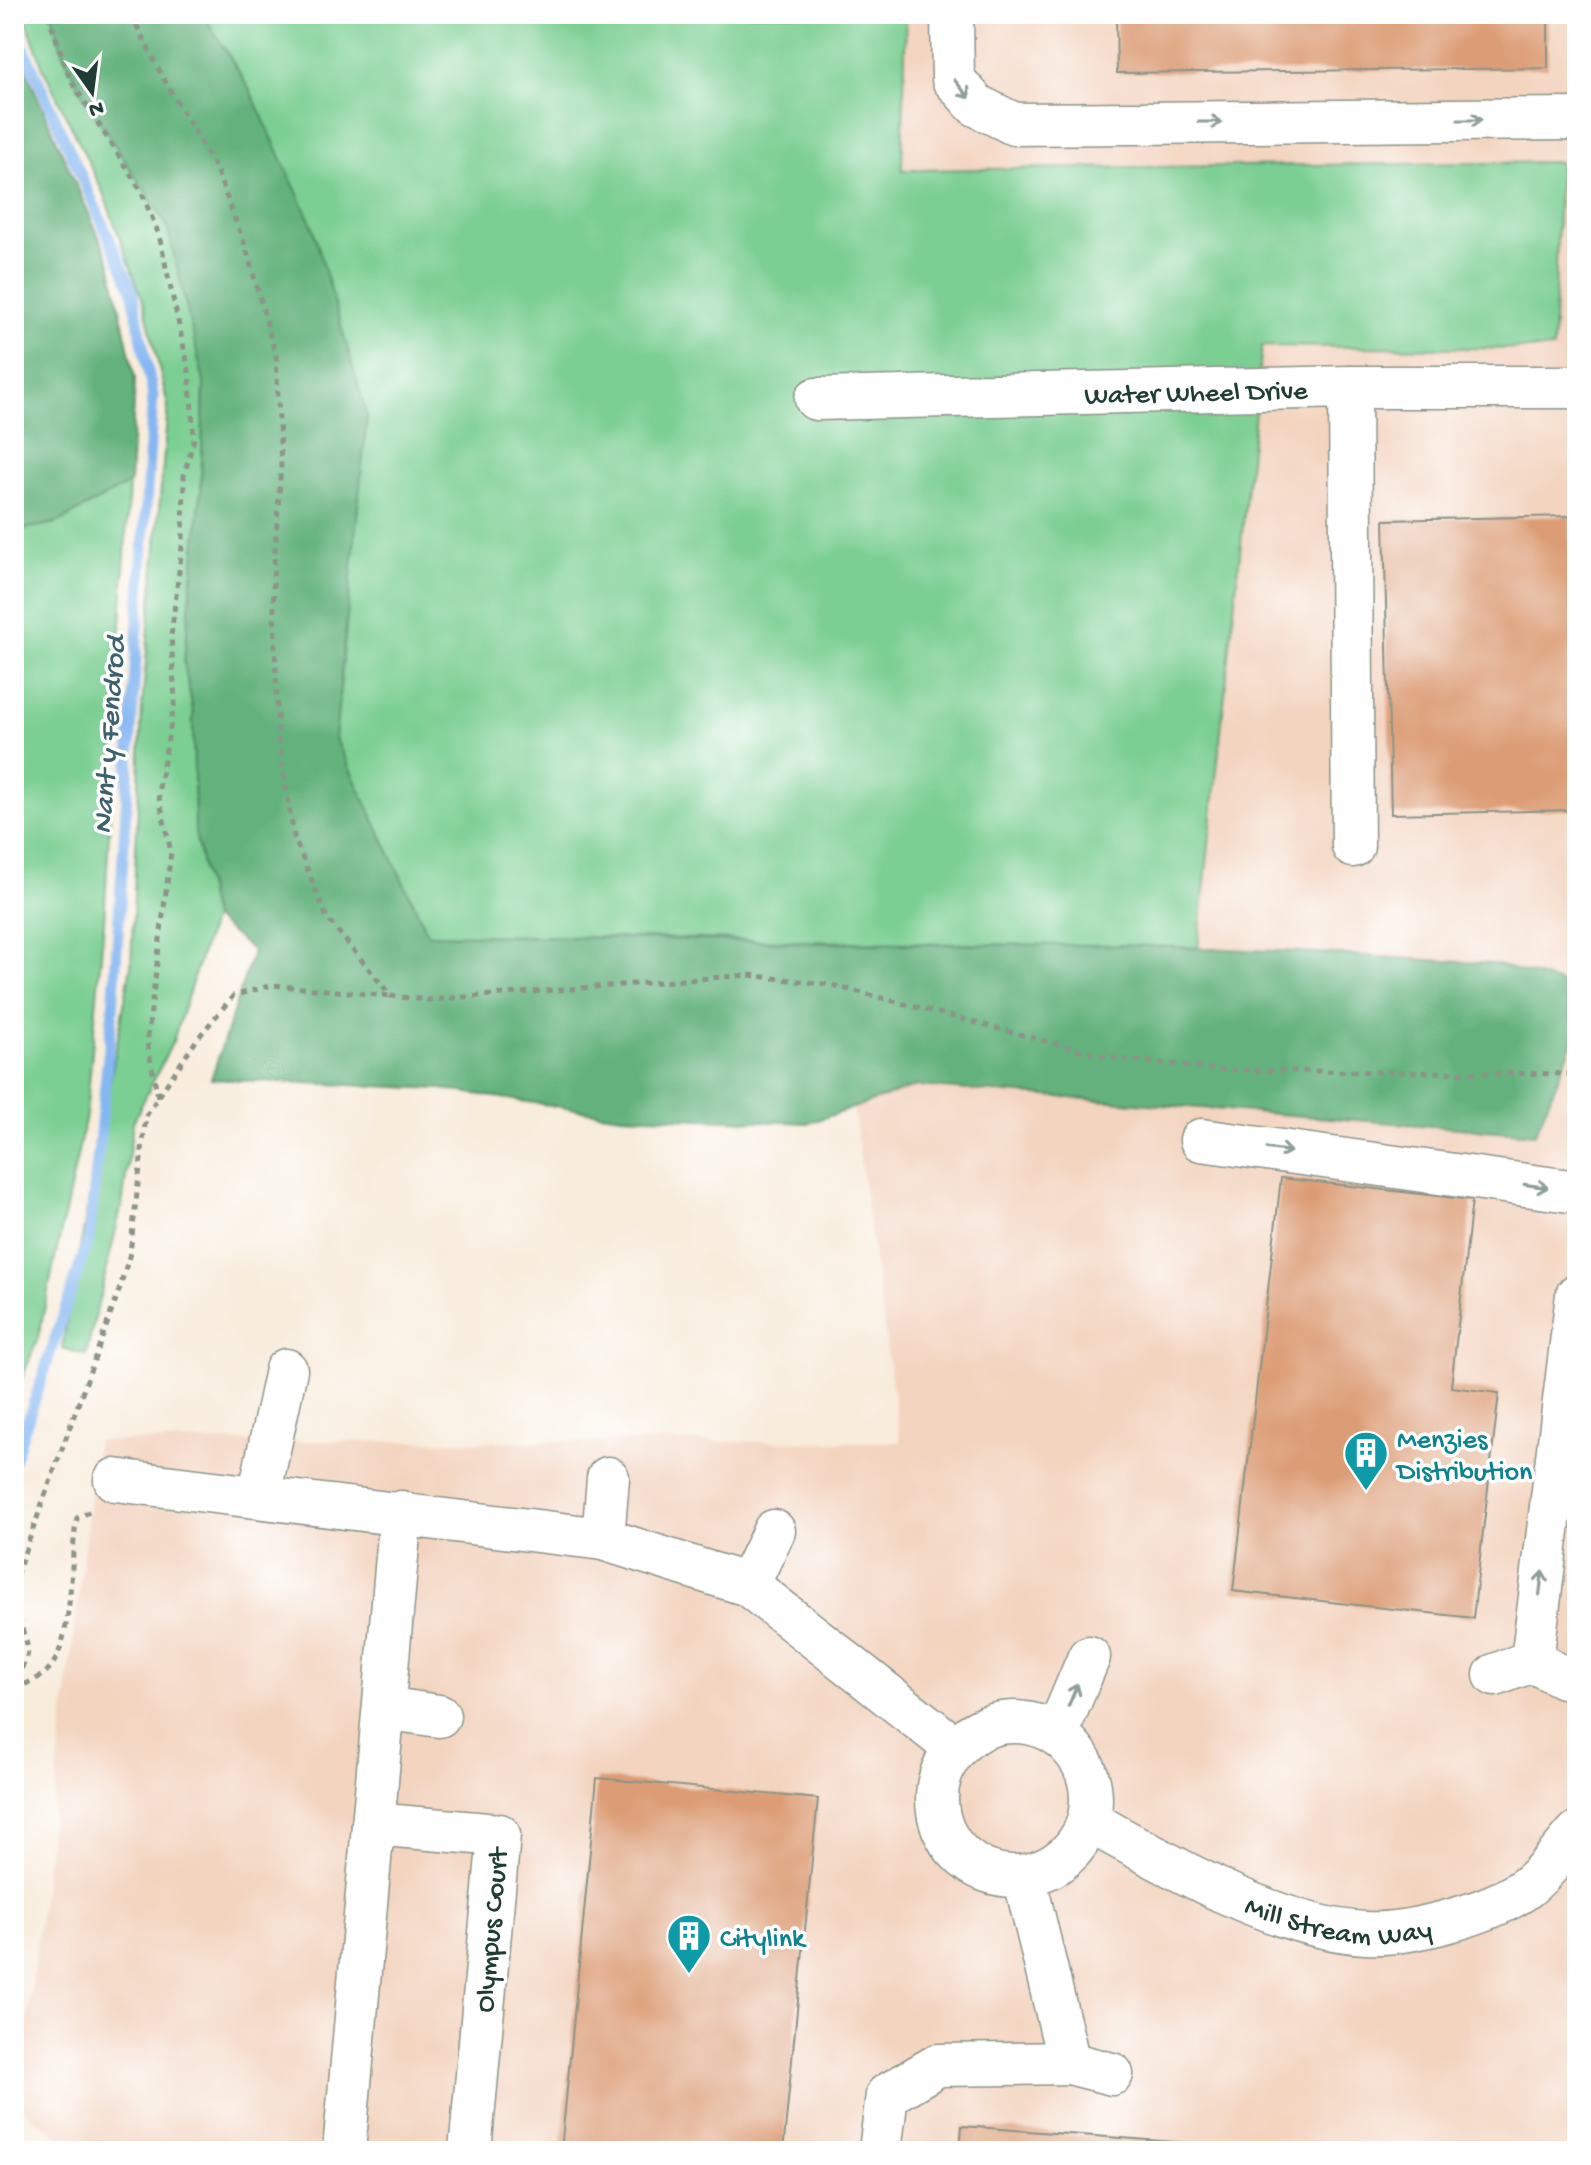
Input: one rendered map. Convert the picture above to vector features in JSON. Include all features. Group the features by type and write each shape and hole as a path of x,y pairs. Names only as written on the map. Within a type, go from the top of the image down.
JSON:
{"street":[{"path":"952,14 953,79 976,105 1014,124 1577,119"},
{"path":"1350,387 1353,846"},
{"name":"Water Wheel Drive","path":"816,399 1350,387 1577,387"},
{"path":"1201,1140 1577,1192"},
{"path":"1577,1295 1514,1668 1577,1679"},
{"path":"259,1496 286,1370"},
{"path":"603,1539 608,1478"},
{"path":"115,1480 401,1512 603,1539 748,1585 955,1748"},
{"path":"344,2151 401,1512"},
{"path":"748,1585 774,1531"},
{"path":"1057,1733 1089,1657"},
{"path":"384,1708 439,1716"},
{"path":"1003,1721 1030,1722 1057,1733 1077,1752 1088,1774 1092,1800 1089,1821 1077,1846 1049,1869 1024,1876 1007,1876 976,1867 955,1850 945,1835 936,1799 941,1772 955,1748 976,1731 1003,1721"},
{"name":"Mill Stream Way","path":"1089,1821 1191,1876 1252,1902 1296,1919 1365,1933 1423,1928 1470,1915 1526,1888 1577,1833"},
{"name":"Olympus Court","path":"373,1824 499,1835 470,2151"},
{"path":"1024,1876 1069,2063"},
{"path":"880,2151 887,2095 938,2065 1069,2063 1112,2074"}],"path":[{"path":"48,14 70,79 141,191 155,224 189,371 194,439 184,475 183,539 171,636 175,701 158,793 171,852 147,1042 158,1097"},
{"path":"131,14 163,78 216,169 246,248 276,356 281,465 273,578 278,721 294,837 327,918 391,996"},
{"path":"14,1678 27,1662 29,1640 19,1619 15,1579 130,1253 146,1116 198,1038 233,996 272,985 428,1000 749,975 832,985 1106,1057 1221,1070 1577,1074"},
{"path":"14,1689 46,1673 57,1659 66,1627 77,1518 109,1501 115,1480"}],"shaded area":[{"path":"808,14 1577,14 1577,2151 77,2151 17,2105 97,1441 900,1442 765,482"}],"green space":[{"path":"24,14 52,14 63,54 167,225 204,382 201,491 184,663 193,711 195,832 213,918 173,1041 133,1122 123,1200 86,1355 62,1348 131,966 142,708 168,406 144,303 102,190 43,68"},
{"path":"52,14 203,14 251,92 312,225 367,416 335,738 428,934 878,944 1127,945 1494,964 1561,983 1577,1033 1535,1134 917,1086 809,1123 621,1116 442,1089 211,1079 253,951 213,918 195,832 193,711 184,663 201,491 204,382 167,225 84,97 63,54"},
{"path":"203,14 906,14 902,170 1560,162 1553,349 1262,346 1198,948 428,934 335,738 347,609 251,92"},
{"path":"14,43 110,262 135,379 104,922 86,1115 38,1338 14,1399"},
{"path":"14,43 110,262 135,379 130,483 57,523 14,531"}],"building":[{"path":"1116,14 1548,14 1548,68 1117,73"},
{"path":"1570,516 1577,810 1391,814 1384,520"},
{"name":"Menzies Distribution","path":"1281,1178 1472,1200 1451,1387 1499,1393 1473,1618 1233,1591"},
{"name":"Citylink","path":"597,1778 818,1799 783,2151 561,2151"},
{"path":"962,2126 1268,2149 1268,2151 960,2151"}],"waterway":[{"name":"Nant y Fendrod","path":"14,26 132,289 153,396 113,1009 89,1238 14,1461"}],"place":[{"name":"Menzies Distribution","path":"1366,1492"},
{"name":"Citylink","path":"689,1975"}]}
